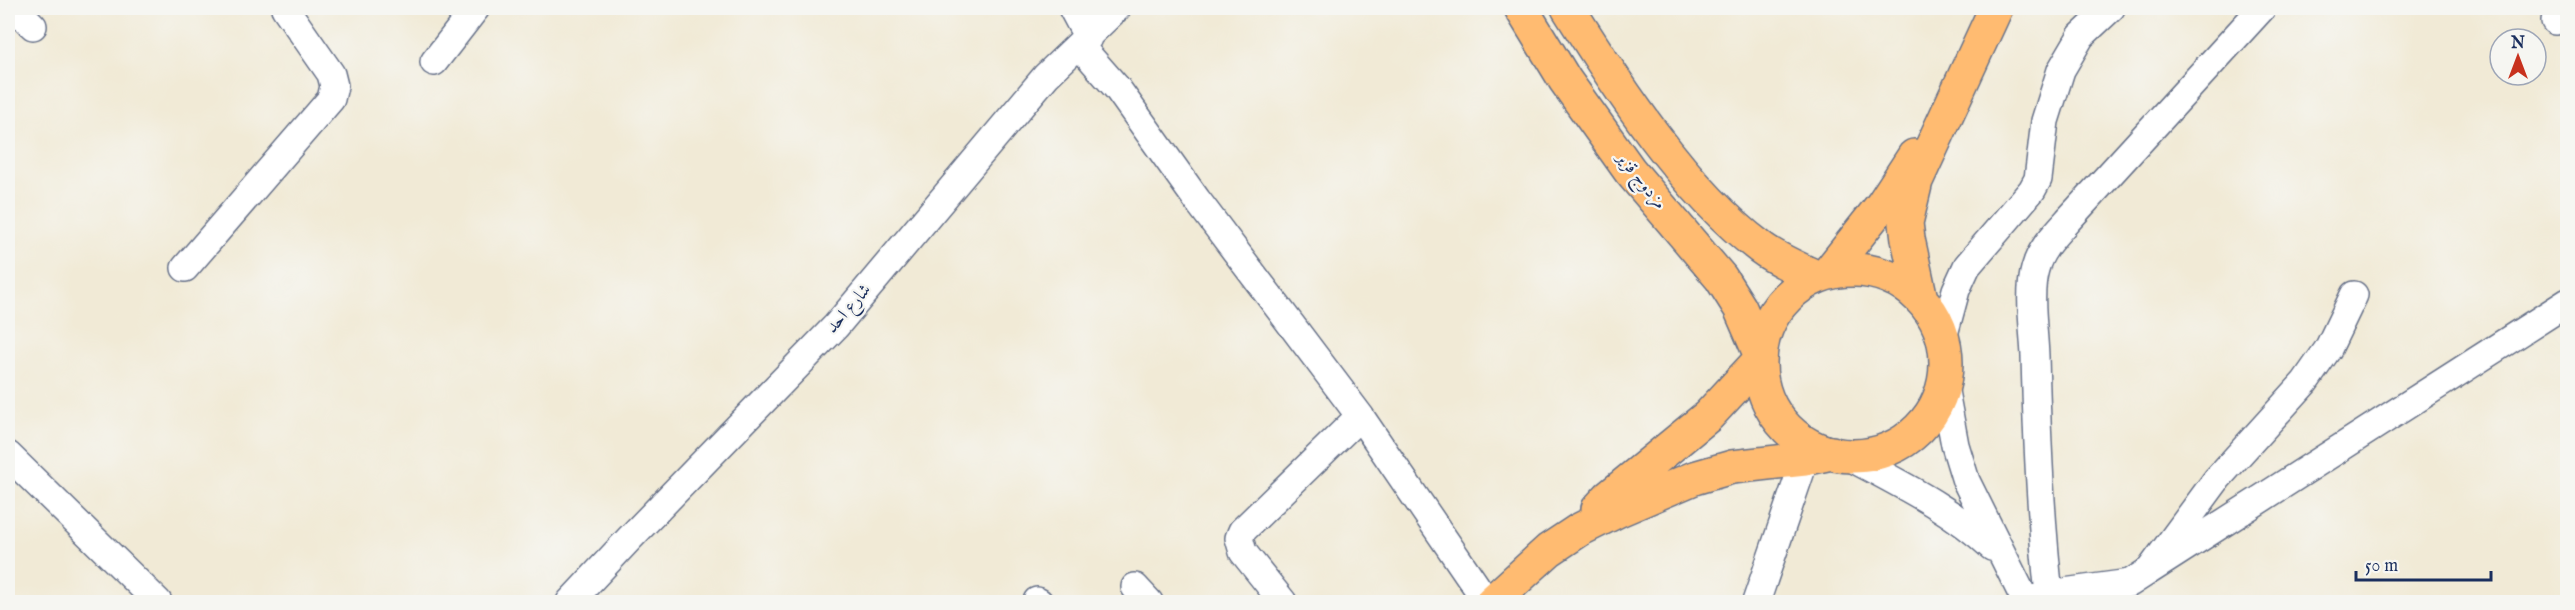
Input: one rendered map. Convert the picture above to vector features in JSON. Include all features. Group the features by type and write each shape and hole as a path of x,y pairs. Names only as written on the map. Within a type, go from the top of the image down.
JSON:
{"main road":[{"name":"مزدوج قزير","path":"1521,8 1565,80 1630,171 1721,278 1740,308 1760,357"},
{"path":"1568,8 1601,61 1693,182 1732,224 1761,248 1822,275"},
{"path":"1922,299 1908,239 1908,210 1916,181 1996,8"},
{"path":"1822,275 1882,205 1955,95"},
{"path":"1492,603 1549,550 1578,530 1694,478 1732,467 1828,456 1866,455 1884,451 1915,432 1928,419 1938,403 1944,386 1947,368 1943,338 1933,314 1922,299 1898,281 1871,271 1842,270 1822,275 1799,287 1784,300 1772,316 1764,334 1760,357 1762,381 1768,401 1779,419 1794,435 1828,456"},
{"path":"1578,530 1609,497 1708,416 1760,357"}],"street":[{"path":"185,268 331,99 334,86 331,74 285,8"},
{"path":"434,62 476,8"},
{"path":"1072,8 1084,42 1197,200 1360,416 1487,603"},
{"name":"شارع احد","path":"570,603 623,545 836,326 1046,76 1118,8"},
{"path":"1943,338 1956,290 1967,266 2032,190 2038,179 2045,121 2061,70 2081,36 2110,8"},
{"path":"2034,599 2041,522 2037,448 2034,270 2043,250 2068,220 2262,8"},
{"path":"2150,570 2217,479 2305,382 2328,349 2354,295"},
{"path":"2034,599 2130,583 2568,302"},
{"path":"1944,386 1955,445 1966,481 1979,510 2008,562 2034,599"},
{"path":"1283,603 1243,552 1239,538 1242,531 1360,416"},
{"path":"1756,603 1828,456 1938,506 1969,526 2008,562"},
{"path":"10,463 158,603"}]}
